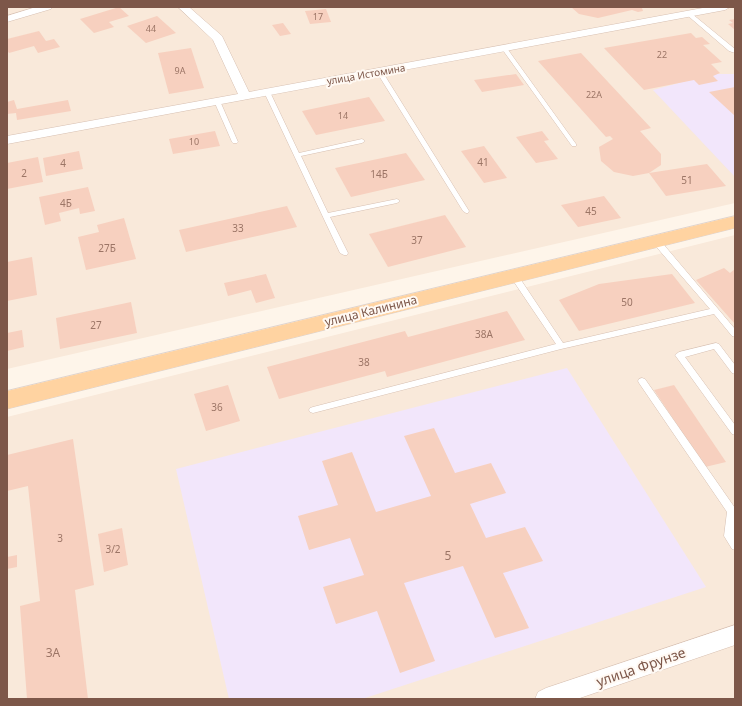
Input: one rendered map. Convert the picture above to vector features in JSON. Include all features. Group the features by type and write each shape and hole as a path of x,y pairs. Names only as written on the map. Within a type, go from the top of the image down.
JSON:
{"main road":[{"name":"улица Калинина","path":"7,400 735,222"}],"street":[{"path":"7,19 25,10 47,7"},
{"path":"183,7 218,38 244,96"},
{"name":"улица Истомина","path":"7,140 725,7"},
{"name":"улица Фрунзе","path":"546,699 735,635"}],"lane":[{"path":"689,14 731,50 735,51"},
{"path":"504,48 574,145"},
{"path":"379,71 466,211"},
{"path":"266,92 344,253"},
{"path":"217,101 235,142"},
{"path":"297,155 362,141"},
{"path":"326,216 397,201"},
{"path":"656,241 735,334"},
{"path":"514,276 561,346"},
{"path":"313,410 561,346 715,311"},
{"path":"735,370 716,346 679,355 735,432"},
{"path":"642,381 732,510 729,536 735,546"}],"shaded area":[{"path":"7,7 735,7 735,203 7,369"},
{"path":"712,74 735,74 735,177 653,90"},
{"path":"735,235 735,699 7,699 7,417"},
{"path":"567,368 706,587 362,699 229,699 176,469"}],"building":[{"path":"119,7 129,16 109,22 114,27 94,33 80,19"},
{"path":"571,7 645,8 642,8 643,11 638,12 632,10 598,18 579,14"},
{"path":"326,9 331,22 310,24 305,11"},
{"path":"157,16 176,33 146,43 127,26"},
{"path":"735,19 735,30 728,24 733,23 729,20"},
{"path":"283,23 291,34 280,36 272,25"},
{"path":"39,31 46,41 54,39 60,47 38,53 34,46 9,53 7,50 7,39"},
{"path":"691,33 696,38 702,37 710,44 703,45 722,62 711,64 720,73 713,76 718,81 699,85 694,80 644,90 604,48"},
{"path":"191,48 204,88 169,94 158,53"},
{"path":"581,53 651,128 640,131 661,154 661,165 649,173 633,176 614,172 601,161 599,147 613,139 610,136 606,137 538,61"},
{"path":"516,74 524,85 482,92 474,80"},
{"path":"735,87 735,116 709,92"},
{"path":"369,97 385,121 316,135 302,111"},
{"path":"14,100 17,109 68,100 71,111 17,120 16,113 7,114 7,102"},
{"path":"215,131 220,146 173,154 169,139"},
{"path":"542,131 549,140 544,141 558,159 536,163 516,137"},
{"path":"484,146 507,178 484,183 461,151"},
{"path":"79,151 83,169 46,176 43,158"},
{"path":"406,153 425,180 351,197 335,168"},
{"path":"38,157 43,182 7,189 7,163"},
{"path":"707,164 726,186 666,196 649,173"},
{"path":"88,187 95,211 80,214 79,208 59,213 61,221 45,225 39,197"},
{"path":"604,196 621,218 578,227 561,205"},
{"path":"287,206 297,227 186,252 179,230"},
{"path":"445,215 466,247 388,267 369,234"},
{"path":"124,218 136,259 86,270 78,237 99,232 97,225"},
{"path":"32,257 37,295 7,301 7,262"},
{"path":"724,268 730,273 735,269 735,324 696,280"},
{"path":"266,274 275,298 256,303 251,290 228,296 224,283"},
{"path":"672,274 695,303 579,331 559,300 599,284"},
{"path":"131,302 137,333 60,349 56,318"},
{"path":"507,311 525,340 387,377 385,371 279,399 267,367 405,331 408,337"},
{"path":"22,330 24,347 7,351 7,333"},
{"path":"228,385 240,421 206,431 194,394"},
{"path":"674,385 726,462 705,467 654,390"},
{"path":"434,428 455,473 491,463 506,493 470,504 486,538 525,527 543,561 503,573 529,628 495,638 463,566 404,583 435,661 400,673 377,611 336,624 323,587 364,575 350,538 309,550 298,516 338,505 322,461 352,452 376,512 431,496 404,436"},
{"path":"73,439 94,585 75,590 88,699 27,699 20,606 40,601 28,486 7,491 7,455"},
{"path":"122,528 128,565 104,572 98,534"},
{"path":"17,555 17,567 7,569 7,557"}]}
